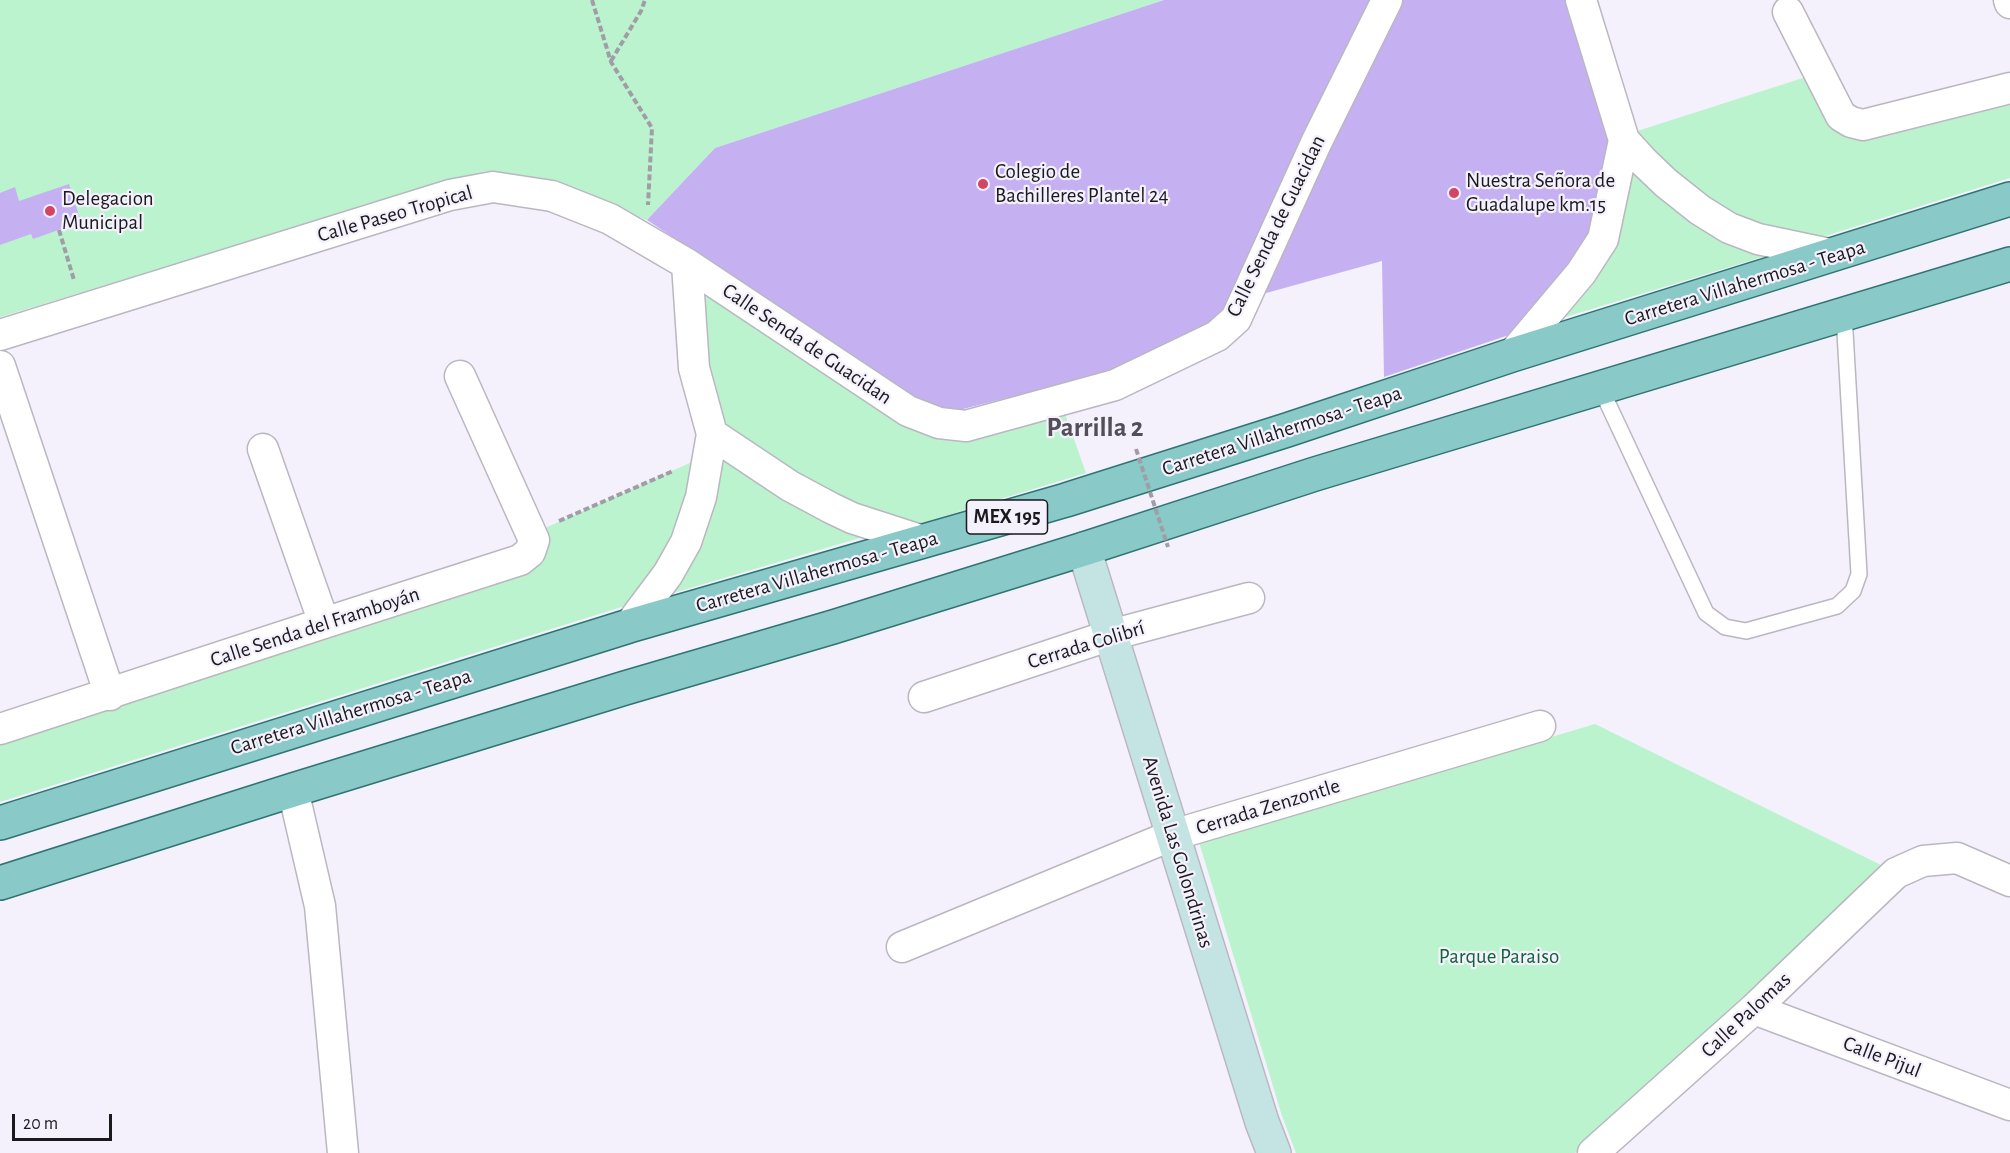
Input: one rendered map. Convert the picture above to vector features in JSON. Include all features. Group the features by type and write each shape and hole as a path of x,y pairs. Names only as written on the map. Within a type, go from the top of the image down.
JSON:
{"main road":[{"name":"Carretera Villahermosa - Teapa","path":"0,823 629,626 1088,493 1276,434 1512,355 2010,199"},
{"name":"MEX 195","path":"0,883 293,790 1084,549 1315,474 2010,264"}],"street":[{"name":"Calle Senda de Guacidan","path":"687,264 908,411 939,423 966,426 1115,385 1217,336 1236,318 1317,141 1388,0"},
{"path":"1581,0 1624,141 1666,183 1700,210 1729,228 1758,239 1834,255"},
{"path":"1788,12 1841,116 1851,122 1863,125 2010,88"},
{"path":"1512,355 1581,273 1603,239 1624,141"},
{"name":"Calle Paseo Tropical","path":"0,335 450,195 493,187 552,196 610,219 687,264"},
{"path":"629,626 668,574 686,542 702,497 710,445 694,368 687,264"},
{"path":"0,366 110,694"},
{"name":"Calle Senda del Framboyán","path":"0,729 520,560 530,552 534,540 460,376"},
{"path":"710,445 852,518 923,541"},
{"path":"263,449 324,622"},
{"name":"Avenida Las Golondrinas","path":"1084,549 1262,1122 1274,1153"},
{"name":"Cerrada Colibrí","path":"924,697 1111,635 1250,598"},
{"name":"Cerrada Zenzontle","path":"902,947 1173,835 1540,726"},
{"path":"293,790 320,906 343,1153"},
{"name":"Calle Palomas","path":"1593,1153 1754,1009 1896,873 1923,861 1957,858 2010,881"},
{"name":"Calle Pijul","path":"1754,1009 2010,1105"}],"lane":[{"path":"1601,389 1706,613 1725,627 1746,631 1838,606 1853,591 1859,574 1844,315"}],"path":[{"path":"592,0 610,62 652,128 647,220 637,236"},
{"path":"610,62 641,12 645,0"},
{"path":"59,230 83,309"},
{"path":"555,523 710,445"},
{"path":"1136,449 1168,547"}],"green space":[{"path":"0,0 1164,0 715,148 647,220 531,177 486,171 0,317"},
{"path":"1806,77 1834,127 2010,96 2010,178 1819,238 1766,227 1731,215 1673,174 1631,133"},
{"path":"1633,169 1769,255 1559,319"},
{"path":"702,288 906,424 1064,411 1086,473 912,526 839,498 796,475 722,425 706,364"},
{"path":"721,455 870,535 670,594"},
{"path":"694,461 691,494 675,536 657,569 628,605 0,802 0,742 542,558 549,540 545,528"},
{"name":"Parque Paraiso","path":"1595,724 1883,866 1575,1153 1296,1153 1282,1116 1199,842"}],"building":[{"name":"Colegio de Bachilleres Plantel 24","path":"1164,0 1375,0 1225,308 1209,326 1109,372 963,409 942,411 912,396 647,220 715,148"},
{"name":"Nuestra Señora de Guadalupe km.15","path":"1402,0 1570,0 1612,138 1593,235 1515,333 1384,377 1382,261 1259,295"},
{"name":"Delegacion Municipal","path":"69,184 81,222 33,239 31,234 0,245 0,193 15,187 19,201"}],"place":[{"name":"Colegio de Bachilleres Plantel 24","path":"983,184"},
{"name":"Nuestra Señora de Guadalupe km.15","path":"1454,193"},
{"name":"Delegacion Municipal","path":"50,211"}],"district":[{"name":"Parrilla 2","path":"1095,428"}]}
